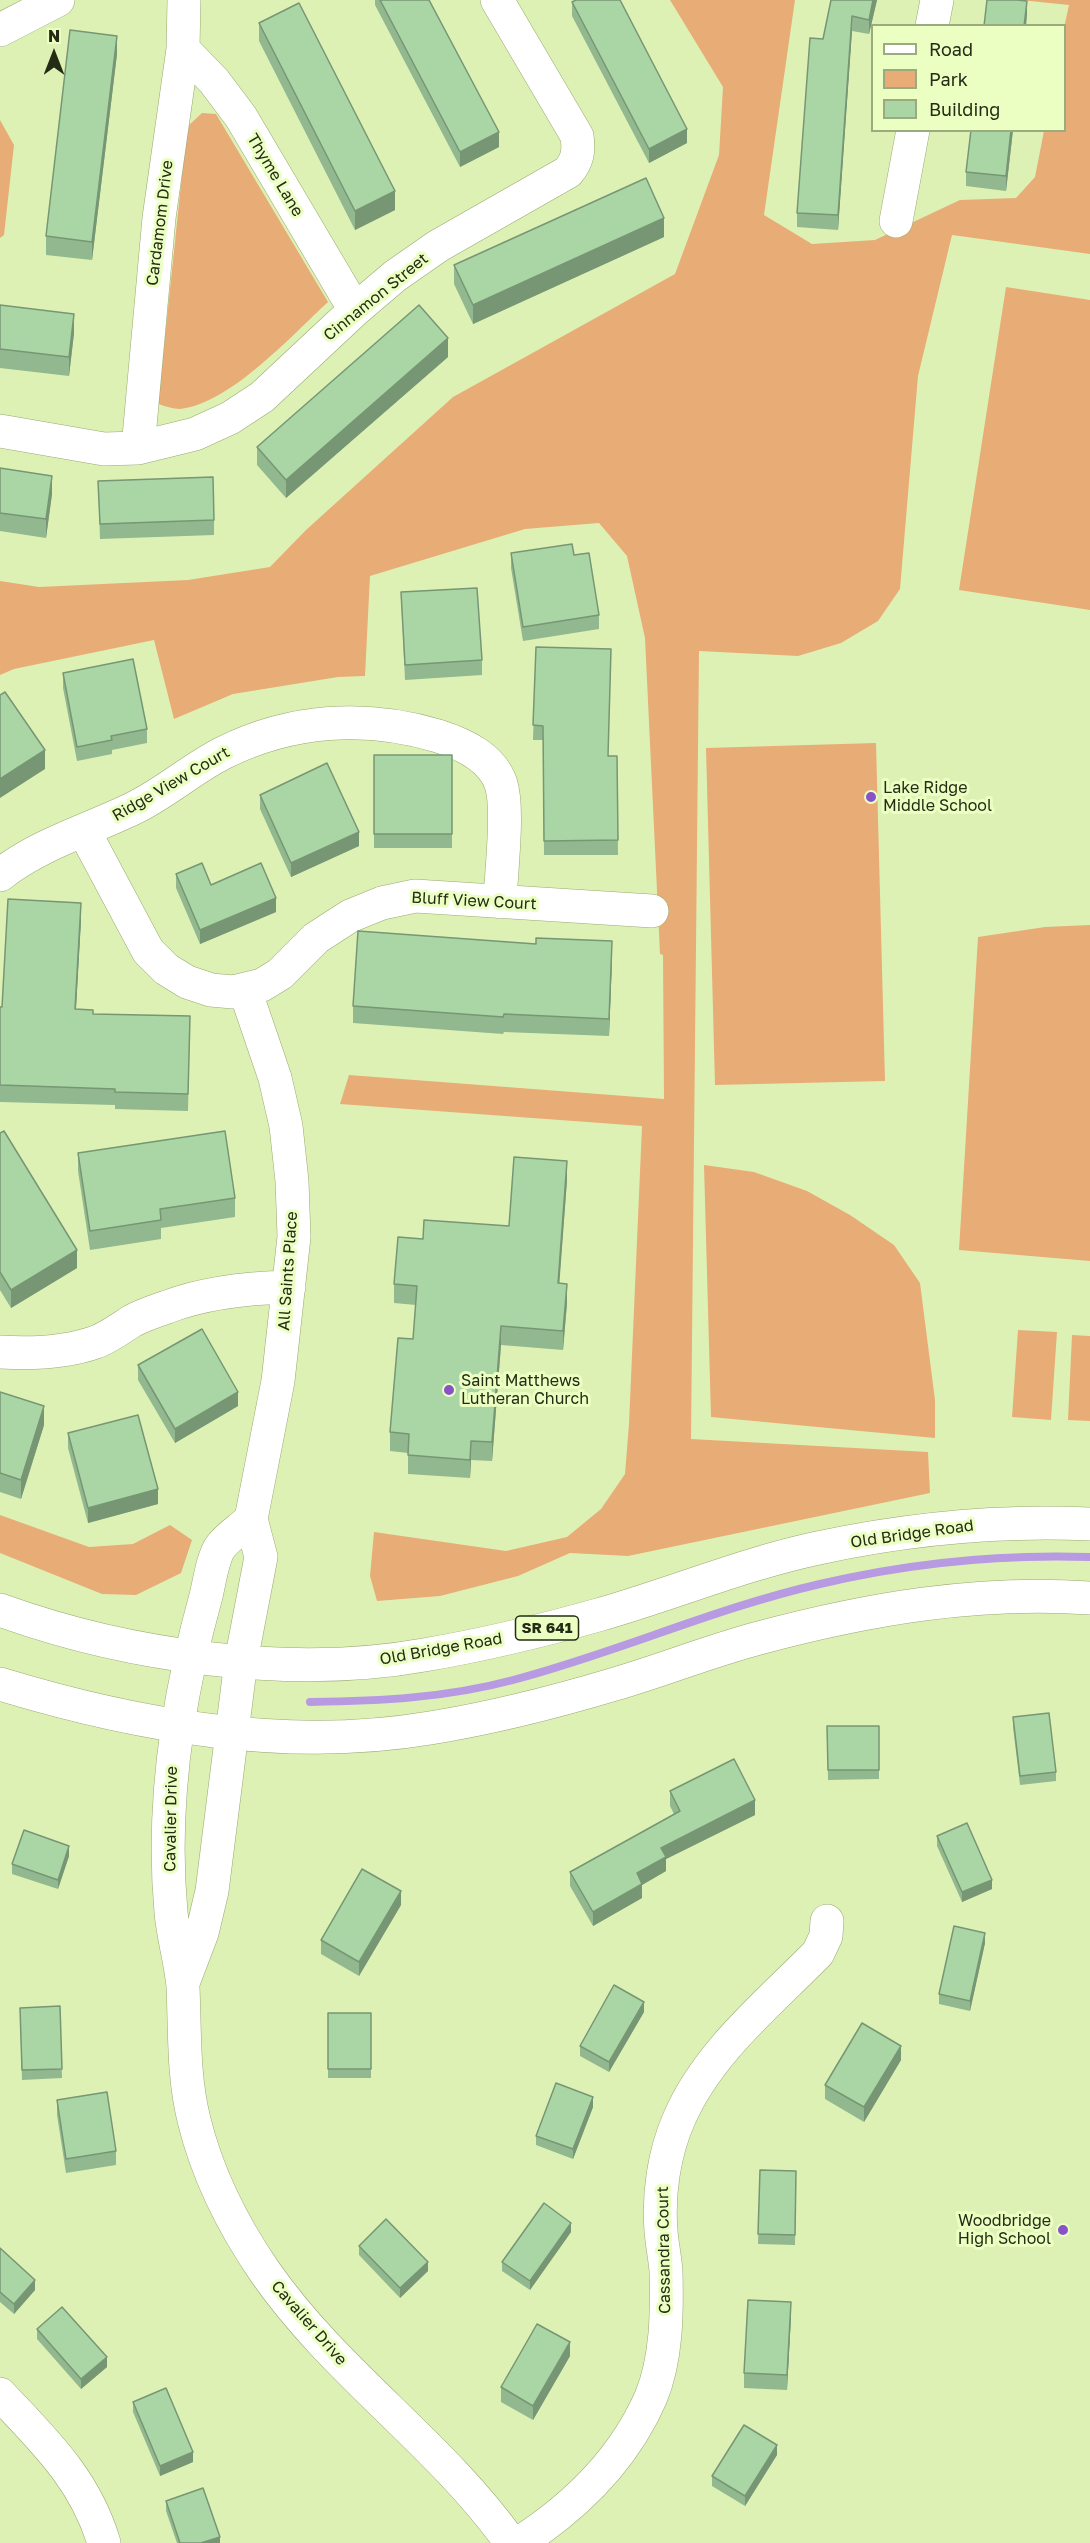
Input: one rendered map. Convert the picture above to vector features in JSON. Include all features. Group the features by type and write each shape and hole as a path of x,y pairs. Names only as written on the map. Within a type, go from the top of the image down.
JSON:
{"street":[{"path":"0,30 58,0"},
{"name":"Cardamom Drive","path":"138,448 159,218 183,49 184,0"},
{"name":"Cinnamon Street","path":"0,431 104,449 138,448 195,434 230,418 262,397 395,276 438,246 568,172 575,164 579,150 577,136 497,0"},
{"path":"932,24 937,0"},
{"name":"Thyme Lane","path":"183,49 214,81 241,117 355,310"},
{"path":"896,221 913,132"},
{"name":"Ridge View Court","path":"0,875 43,848 135,807 221,754 265,735 310,724 342,721 402,726 450,740 478,753 492,767 501,784 504,803 500,902"},
{"name":"Bluff View Court","path":"84,831 148,951 166,969 187,982 211,990 244,990 262,985 280,974 316,938 350,916 382,903 415,896 652,911"},
{"name":"All Saints Place","path":"241,1661 261,1557 251,1519 278,1381 294,1237 292,1181 286,1126 275,1078 244,990"},
{"path":"0,1352 24,1354 62,1351 98,1341 136,1319 168,1306 211,1294 254,1288 290,1287"},
{"path":"189,1655 219,1548 251,1519"},
{"name":"Old Bridge Road","path":"0,1610 42,1625 98,1640 241,1661 323,1663 422,1656 501,1640 599,1614 756,1564 816,1549 894,1534 984,1524 1090,1524"},
{"path":"0,1684 117,1715 176,1726 283,1737 356,1736 429,1729 507,1712 602,1688 757,1639 840,1618 924,1603 990,1596 1090,1598"},
{"name":"Cavalier Drive","path":"189,1655 176,1726 169,1806 170,1897 183,1984 184,2058 194,2120 213,2175 236,2225 265,2272 298,2316 379,2401 464,2482 511,2543"},
{"name":"Cavalier Drive","path":"183,1984 207,1914 234,1733 241,1661"},
{"name":"Cassandra Court","path":"519,2543 550,2523 583,2494 612,2462 646,2406 662,2354 667,2311 666,2268 661,2229 661,2192 667,2155 679,2120 695,2086 717,2056 818,1953 826,1936 827,1921"},
{"path":"0,2394 60,2458 82,2489 98,2523 104,2543"}],"green space":[{"path":"670,0 795,0 764,215 812,244 875,240 960,200 1016,198 1035,177 1044,132 1066,132 1065,24 1069,5 1020,0 1090,0 1090,254 952,235 918,376 900,589 878,621 841,643 798,656 699,651 691,1439 928,1452 930,1493 628,1556 570,1553 518,1576 440,1596 377,1601 370,1576 374,1532 506,1551 567,1537 601,1509 625,1474 642,1126 340,1104 349,1075 664,1099 663,955 660,954 645,638 627,556 599,523 525,529 370,576 365,676 338,677 233,694 174,719 154,640 14,669 0,675 0,581 39,587 188,580 270,567 306,530 453,397 675,274 719,155 723,87"},
{"path":"202,113 216,114 328,302 279,349 239,382 199,404 177,409 158,404 187,127"},
{"path":"0,120 14,145 4,235 0,238"},
{"path":"1006,287 1090,300 1090,610 959,590"},
{"path":"876,743 885,1081 715,1085 706,748"},
{"path":"1090,925 1090,1261 959,1250 978,937 1045,927"},
{"path":"704,1165 754,1172 807,1191 850,1215 894,1245 920,1283 935,1400 935,1438 711,1417"},
{"path":"1018,1330 1057,1332 1051,1420 1012,1417"},
{"path":"1072,1335 1090,1336 1090,1421 1068,1420"},
{"path":"0,1515 89,1547 133,1544 170,1525 192,1540 181,1573 136,1595 102,1594 0,1553"}],"building":[{"path":"380,0 429,0 499,132 460,152"},
{"path":"576,0 620,0 687,129 649,149 572,2"},
{"path":"831,0 873,0 869,20 852,16 838,215 797,213 810,38 823,39"},
{"path":"987,0 1027,1 1024,24 984,24"},
{"path":"299,3 395,191 355,211 259,23"},
{"path":"70,30 117,36 92,242 46,236"},
{"path":"971,132 1011,132 1006,176 966,172"},
{"path":"646,178 664,218 473,305 454,265"},
{"path":"0,305 74,314 69,357 0,349"},
{"path":"419,305 448,338 286,480 257,447"},
{"path":"0,468 52,476 46,519 0,513"},
{"path":"213,477 214,520 100,524 98,481"},
{"path":"572,544 574,555 589,553 599,615 523,627 511,553"},
{"path":"477,588 482,660 405,665 401,592"},
{"path":"536,647 611,649 608,756 617,756 618,840 544,841 543,726 533,725"},
{"path":"133,659 147,729 111,736 112,740 77,747 63,673"},
{"path":"5,692 45,750 0,779 0,695"},
{"path":"374,755 452,755 452,834 374,834"},
{"path":"327,763 359,832 291,863 260,795"},
{"path":"202,863 211,885 261,863 276,898 200,930 176,874"},
{"path":"8,899 81,903 75,1009 93,1010 93,1014 190,1016 188,1094 0,1085 0,1007 2,1007"},
{"path":"358,931 536,944 536,938 612,941 609,1019 504,1014 503,1017 353,1006"},
{"path":"4,1131 77,1250 11,1290 0,1272 0,1133"},
{"path":"225,1131 235,1198 160,1209 161,1220 90,1231 78,1153"},
{"path":"514,1157 567,1161 558,1283 567,1284 563,1331 501,1326 492,1442 471,1441 470,1460 408,1455 409,1434 390,1432 398,1338 413,1339 417,1286 394,1284 398,1237 423,1239 424,1220 509,1226"},
{"path":"202,1329 238,1392 175,1429 138,1365"},
{"path":"0,1392 44,1406 21,1480 0,1473"},
{"path":"138,1415 158,1489 88,1508 68,1433"},
{"path":"1049,1713 1056,1772 1020,1776 1013,1717"},
{"path":"827,1726 879,1726 879,1770 828,1770"},
{"path":"734,1759 755,1800 661,1848 666,1857 637,1873 642,1884 593,1912 570,1872 680,1811 670,1791"},
{"path":"967,1823 992,1880 962,1892 937,1836"},
{"path":"24,1830 69,1846 58,1880 12,1864"},
{"path":"362,1869 401,1891 359,1962 321,1940"},
{"path":"954,1926 985,1933 970,2001 939,1994"},
{"path":"614,1985 644,2002 609,2062 580,2046"},
{"path":"60,2006 62,2069 22,2070 20,2008"},
{"path":"328,2013 371,2013 371,2069 328,2069"},
{"path":"862,2023 901,2046 864,2107 825,2085"},
{"path":"556,2083 593,2097 573,2149 536,2136"},
{"path":"107,2092 116,2151 66,2159 57,2100"},
{"path":"760,2170 796,2171 795,2235 758,2234"},
{"path":"544,2203 571,2223 530,2281 502,2262"},
{"path":"386,2219 428,2262 400,2288 359,2246"},
{"path":"0,2248 35,2280 14,2304 0,2292"},
{"path":"748,2300 791,2302 787,2375 744,2373"},
{"path":"62,2307 107,2357 81,2379 37,2329"},
{"path":"537,2324 570,2342 533,2406 501,2387"},
{"path":"166,2388 193,2452 160,2466 133,2402"},
{"path":"744,2425 777,2445 745,2496 712,2476"},
{"path":"203,2488 220,2537 201,2543 180,2543 166,2501"}],"waterway":[{"path":"310,1702 438,1695 488,1686 590,1657 742,1605 820,1584 887,1570 988,1559 1090,1557"}],"place":[{"name":"Lake Ridge Middle School","path":"871,797"},
{"name":"Saint Matthews Lutheran Church","path":"449,1390"},
{"name":"Woodbridge High School","path":"1063,2230"}]}
